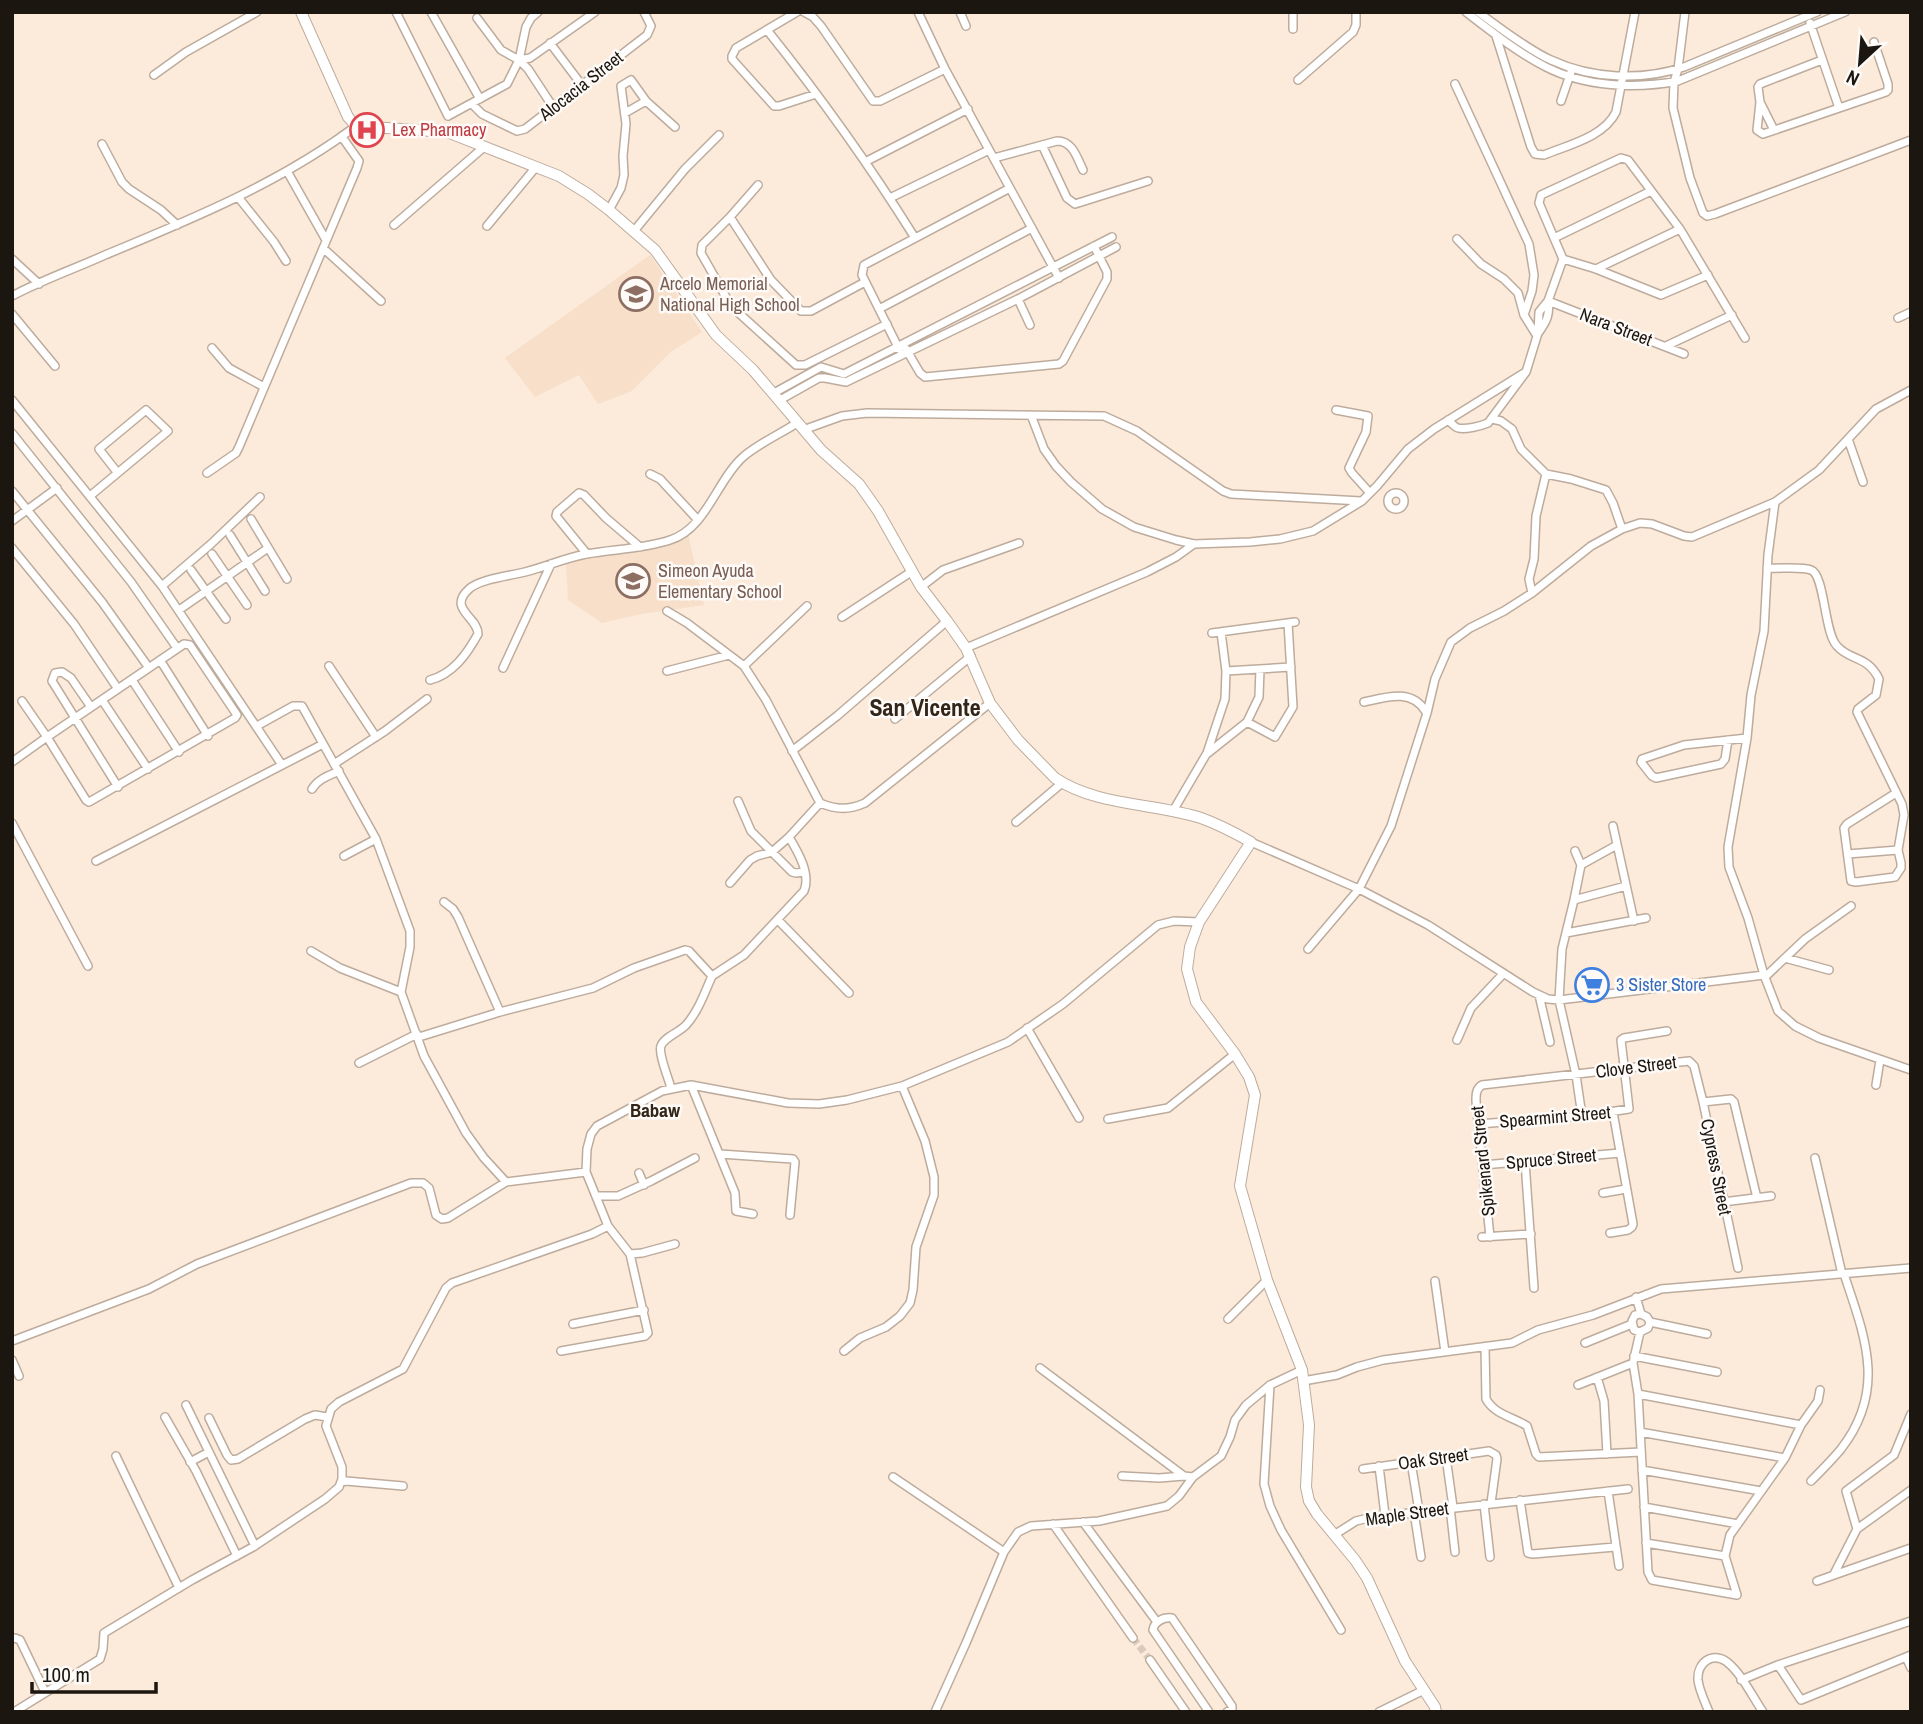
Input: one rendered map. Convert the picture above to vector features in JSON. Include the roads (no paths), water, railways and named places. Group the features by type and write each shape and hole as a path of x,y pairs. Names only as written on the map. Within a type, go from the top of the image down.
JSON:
{"street":[{"path":"154,75 186,52 257,12"},
{"path":"301,12 348,117 356,126"},
{"path":"396,12 448,116 447,132"},
{"path":"431,12 480,99"},
{"path":"448,116 508,84 519,60 526,27 538,12"},
{"path":"519,60 530,58 595,12"},
{"name":"Alocacia Street","path":"472,104 482,114 520,131 647,35 651,30 644,12"},
{"path":"797,12 736,48 732,56 734,62 774,106 816,94"},
{"path":"804,12 814,17 821,26 873,101 880,101 946,69"},
{"path":"918,12 1059,278"},
{"path":"960,12 967,26"},
{"path":"1293,12 1293,29"},
{"path":"1298,80 1353,32 1356,12"},
{"path":"1466,12 1571,72 1621,80 1674,82 1845,12"},
{"path":"1478,12 1498,32 1531,147 1535,154 1544,155 1597,132 1612,121 1635,12"},
{"path":"1685,12 1674,82 1673,108 1690,178 1703,213 1707,216 1911,140"},
{"path":"1621,80 1678,69 1817,12"},
{"path":"1807,14 1839,108"},
{"path":"477,18 501,50 519,60 528,69 553,107"},
{"path":"767,30 865,162 915,238"},
{"path":"1760,102 1757,130 1763,134 1888,90 1874,42"},
{"path":"550,43 581,84"},
{"path":"1738,45 1742,55"},
{"path":"1774,130 1760,102 1757,90 1760,84 1822,60"},
{"path":"1561,101 1571,72"},
{"path":"609,210 621,188 624,175 625,113 621,86 631,79 646,101 675,127"},
{"path":"1455,84 1529,244 1534,275 1524,315"},
{"path":"625,113 646,101"},
{"path":"865,162 968,108"},
{"path":"12,296 238,197 287,171 356,126 447,132 559,176 609,210 655,250 716,335 753,370 821,450 859,484 878,511 911,572 968,652 990,703 1018,740 1062,783 1097,796 1203,818 1359,889 1428,925 1503,974 1548,999 1559,1000 1764,976 1805,939 1852,906"},
{"path":"634,231 685,169 719,135"},
{"path":"207,472 236,453 239,447 359,164 342,137"},
{"path":"994,158 1057,141 1067,143 1071,147 1083,170"},
{"path":"102,144 122,182 177,225"},
{"path":"1042,145 1067,198 1072,203 1078,204 1148,181"},
{"path":"394,225 484,147"},
{"path":"890,198 989,150"},
{"path":"1448,421 1461,428 1479,427 1492,419 1526,372 1537,334 1539,312 1548,301 1563,259 1539,203 1541,195 1624,158 1680,229 1745,338"},
{"path":"487,226 536,167"},
{"path":"287,171 326,240"},
{"path":"758,185 704,243 701,253 731,306 796,365 805,365 887,324"},
{"path":"1010,188 864,265 862,275 865,282 905,355 919,373 929,377 1059,364 1107,279 1107,272 1094,246"},
{"path":"1554,238 1651,191"},
{"path":"238,197 286,261"},
{"path":"730,217 771,280 801,311 811,311 865,282"},
{"path":"879,309 1032,228"},
{"path":"1596,269 1680,229"},
{"path":"777,397 816,369 824,368 843,374 1111,237"},
{"path":"1457,239 1481,264 1518,293 1524,315 1537,334"},
{"path":"777,397 819,378 845,383 1018,299 1116,247"},
{"path":"323,248 382,300"},
{"path":"12,258 39,284"},
{"path":"1563,259 1661,295 1709,275"},
{"path":"1018,299 1030,325"},
{"name":"Nara Street","path":"1548,301 1684,354"},
{"path":"1898,318 1911,312"},
{"path":"12,314 55,366"},
{"path":"1666,346 1732,314"},
{"path":"212,348 229,368 264,387"},
{"path":"1031,415 1044,449 1056,466 1102,509 1133,527 1194,544 1280,539 1314,531 1362,501 1408,449 1526,372"},
{"path":"1308,949 1359,889 1391,826 1427,713 1435,678 1451,642 1470,628 1532,593 1591,546 1622,529 1640,523 1652,524 1692,537 1775,502 1819,470 1876,409 1911,390"},
{"path":"12,400 162,586 282,765"},
{"path":"90,496 168,431 146,410 99,449 117,472"},
{"path":"1336,410 1368,416 1366,432 1349,468 1370,493"},
{"path":"430,680 446,674 454,667 478,634 478,628 466,616 461,603 475,584 587,554 672,540 681,535 710,504 744,456 800,426 842,416 867,413 978,413 1104,416 1136,431 1231,494 1362,501"},
{"path":"1492,419 1501,421 1512,429 1521,449 1546,474 1606,490 1622,529"},
{"path":"12,433 131,582 177,648"},
{"path":"1848,439 1863,482"},
{"path":"650,474 660,479 697,519"},
{"path":"1532,593 1529,579 1534,559 1536,516 1546,474"},
{"path":"1377,486 1390,495"},
{"path":"12,521 57,488"},
{"path":"12,491 102,602 149,668"},
{"path":"587,554 556,516 557,512 579,493 640,547"},
{"path":"162,586 260,497"},
{"path":"1775,502 1764,631 1751,695 1748,738 1728,847 1729,867 1748,918 1764,976 1778,1010 1795,1026 1819,1038 1911,1070"},
{"path":"251,519 287,579"},
{"path":"230,535 265,591"},
{"path":"921,587 943,570 1019,543"},
{"path":"895,719 968,652 1147,572 1194,544"},
{"path":"12,548 74,624 118,689"},
{"path":"179,610 268,548"},
{"path":"212,554 247,605"},
{"path":"503,668 551,564"},
{"path":"1768,568 1803,569 1816,573 1833,642 1844,652 1872,667 1879,678 1876,695 1857,712 1902,804 1904,815 1898,850 1906,864 1895,877 1853,881 1850,878 1844,832 1847,824 1896,793"},
{"path":"191,570 226,619"},
{"path":"842,617 911,572"},
{"path":"744,666 807,606"},
{"path":"667,611 744,666 766,700 820,803 831,808 855,808 865,803 990,703"},
{"path":"792,751 837,716 947,621"},
{"path":"1212,633 1292,623 1290,667 1293,707 1276,736 1247,722"},
{"path":"1173,811 1207,754 1226,696 1221,632"},
{"path":"12,762 47,737 74,718 184,643 190,645 236,713 235,718 208,736 91,802 87,801 47,737 22,701"},
{"path":"667,671 730,655"},
{"path":"160,660 208,736"},
{"path":"329,666 376,737"},
{"path":"1226,671 1290,667"},
{"path":"1207,754 1247,722 1259,697 1260,669"},
{"path":"91,707 71,678 62,672 55,673 52,681 118,786"},
{"path":"132,680 179,752"},
{"path":"1364,702 1403,695 1422,705 1427,713"},
{"path":"312,789 427,699"},
{"path":"102,700 148,769"},
{"path":"257,726 293,706 300,705 376,839 410,931 410,947 401,992 424,1056 466,1133 506,1182"},
{"path":"1728,740 1725,758 1721,764 1656,778 1641,762 1642,759 1684,745 1728,740 1748,738"},
{"path":"96,861 323,744"},
{"path":"1016,822 1062,783"},
{"path":"738,801 751,831 792,872 804,872"},
{"path":"730,883 750,860 763,853 772,852 789,837 820,803"},
{"path":"12,823 88,966"},
{"path":"1613,826 1634,921"},
{"path":"671,1088 660,1046 684,1028 693,1017 712,976 744,955 804,891 804,872 789,837"},
{"path":"344,856 376,839"},
{"path":"1251,842 1199,922 1190,947 1187,969 1196,1002 1235,1054 1249,1077 1255,1095 1240,1186 1267,1280 1302,1375 1309,1425 1306,1487 1309,1501 1367,1578 1405,1661 1434,1710"},
{"path":"1581,864 1617,845"},
{"path":"1848,854 1898,850"},
{"path":"1575,851 1581,864 1562,949 1559,1000 1582,1115"},
{"path":"1574,900 1626,886"},
{"path":"444,902 458,917 500,1012"},
{"path":"1566,933 1646,918"},
{"path":"778,920 849,993"},
{"path":"561,1351 647,1335 648,1329 630,1254 608,1226 586,1172 587,1149 597,1126 662,1091 691,1085 788,1103 819,1104 902,1086 1008,1042 1063,1004 1158,925 1174,921 1199,922"},
{"path":"359,1063 418,1036 593,988 634,968 685,950 712,976"},
{"path":"311,951 340,968 401,992"},
{"path":"1786,958 1829,970"},
{"path":"1457,1040 1471,1008 1503,974"},
{"path":"1539,995 1550,1042"},
{"path":"1027,1028 1079,1118"},
{"path":"1624,1068 1620,1042 1622,1038 1667,1031"},
{"path":"1108,1119 1168,1108 1235,1054"},
{"path":"1876,1085 1880,1060"},
{"name":"Clove Street","path":"1479,1087 1684,1061 1694,1066"},
{"name":"Cypress Street","path":"1694,1066 1738,1268"},
{"name":"Spearmint Street","path":"1479,1124 1627,1110 1630,1107 1624,1068"},
{"path":"691,1085 735,1193 736,1211 754,1214"},
{"path":"844,1351 860,1338 886,1328 910,1303 916,1247 934,1195 934,1177 925,1141 902,1086"},
{"name":"Spikenard Street","path":"1479,1087 1476,1101 1483,1165 1486,1237 1531,1234"},
{"path":"1703,1102 1731,1099 1734,1102 1757,1198"},
{"path":"1609,1233 1632,1227 1613,1112"},
{"name":"Spruce Street","path":"1483,1165 1620,1153"},
{"path":"720,1154 793,1159 795,1163 790,1215"},
{"path":"596,1196 618,1196 695,1158"},
{"path":"1811,1481 1842,1448 1860,1416 1867,1398 1868,1365 1859,1319 1843,1274 1815,1158"},
{"path":"1525,1162 1534,1288"},
{"path":"12,1341 149,1289 197,1264 411,1183 424,1183 429,1188 436,1215 442,1219 449,1218 506,1182 586,1172"},
{"path":"639,1173 644,1185"},
{"path":"1603,1193 1626,1189"},
{"path":"1723,1202 1771,1196"},
{"path":"14,1712 100,1658 104,1633 255,1546 326,1499 339,1487 342,1467 326,1426 331,1409 339,1402 403,1369 442,1295 452,1283 608,1226"},
{"path":"630,1254 675,1244"},
{"path":"935,1712 1004,1552 1018,1532 1031,1526 1099,1521 1167,1506 1193,1477 1221,1456 1235,1420 1246,1405 1270,1385 1302,1375 1337,1375 1383,1360 1512,1343 1538,1330 1594,1315 1661,1289 1911,1268"},
{"path":"1228,1319 1267,1280"},
{"path":"1435,1281 1445,1352"},
{"path":"1636,1297 1641,1314 1650,1322 1707,1334"},
{"path":"573,1324 644,1310"},
{"path":"1640,1332 1634,1329 1632,1324 1633,1318 1641,1314"},
{"path":"1640,1332 1648,1328 1650,1322"},
{"path":"1585,1343 1632,1324"},
{"path":"1640,1332 1634,1360 1648,1572 1652,1580 1737,1595 1724,1556 1730,1535 1785,1458 1801,1425 1818,1401 1820,1390"},
{"path":"1485,1347 1486,1399 1497,1412 1527,1426 1538,1456 1641,1452"},
{"path":"12,1360 19,1376"},
{"path":"1578,1385 1634,1360 1717,1372"},
{"path":"1040,1368 1184,1476"},
{"path":"1597,1377 1604,1401 1607,1454"},
{"path":"1270,1385 1265,1484 1270,1506 1281,1530 1340,1629"},
{"path":"1638,1394 1801,1425"},
{"path":"186,1405 255,1546"},
{"path":"1857,1529 1846,1491 1894,1455 1911,1414"},
{"path":"209,1418 231,1460 238,1459 305,1419 315,1415 327,1417"},
{"path":"165,1417 191,1462 237,1556"},
{"path":"1640,1432 1785,1458"},
{"name":"Oak Street","path":"1363,1469 1489,1451 1496,1455 1487,1503"},
{"path":"191,1462 209,1452"},
{"path":"116,1457 179,1588"},
{"path":"1446,1457 1455,1552"},
{"path":"1411,1462 1421,1557"},
{"path":"1379,1466 1385,1515"},
{"path":"1642,1470 1761,1491"},
{"path":"1122,1476 1193,1477"},
{"path":"893,1477 1004,1552"},
{"path":"341,1482 403,1486"},
{"name":"Maple Street","path":"1334,1535 1356,1521 1385,1515 1628,1489"},
{"path":"1834,1574 1857,1529 1911,1490"},
{"path":"1608,1491 1619,1566"},
{"path":"1520,1500 1528,1553 1615,1547"},
{"path":"1487,1503 1490,1557"},
{"path":"1644,1507 1738,1524"},
{"path":"1083,1522 1157,1622"},
{"path":"1053,1524 1133,1638"},
{"path":"1646,1543 1724,1556"},
{"path":"1817,1581 1911,1548"},
{"path":"1209,1712 1153,1630 1157,1622 1172,1619 1232,1706 1227,1712"},
{"path":"1741,1679 1911,1620"},
{"path":"12,1639 20,1640 46,1692"},
{"path":"1709,1712 1698,1678 1704,1661 1716,1656 1729,1664 1763,1712"},
{"path":"1778,1665 1801,1700 1909,1656 1911,1668"},
{"path":"1150,1660 1186,1712"},
{"path":"1379,1712 1424,1690"}],"tunnel":[{"path":"1133,1638 1150,1660"}],"place":[{"name":"Lex Pharmacy","path":"367,130"},
{"name":"Arcelo Memorial National High School","path":"636,294"},
{"name":"Simeon Ayuda Elementary School","path":"633,581"},
{"name":"3 Sister Store","path":"1592,985"}],"district":[{"name":"San Vicente","path":"925,708"},
{"name":"Babaw","path":"655,1110"}]}
